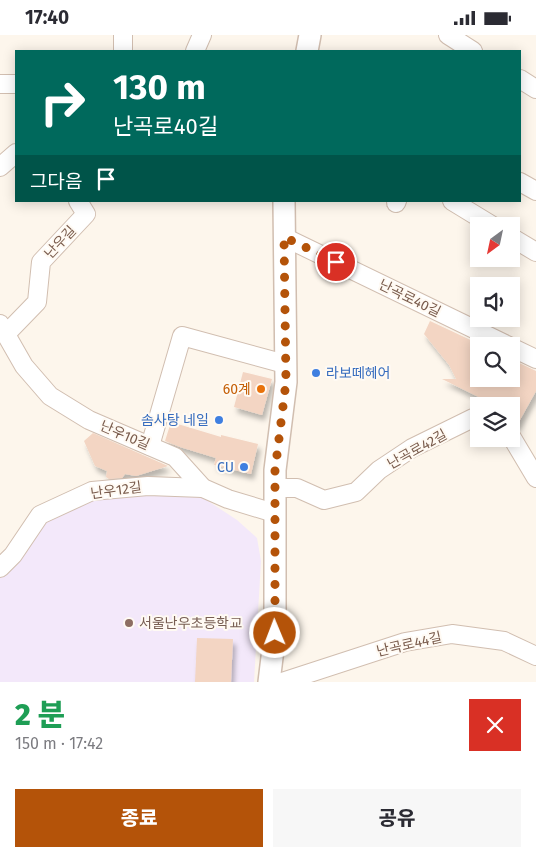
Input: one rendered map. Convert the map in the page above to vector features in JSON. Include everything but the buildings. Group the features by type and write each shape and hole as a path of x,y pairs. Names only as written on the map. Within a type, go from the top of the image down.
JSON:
{"street":[{"path":"123,35 123,50"},
{"path":"195,50 202,35"},
{"path":"307,50 310,35"},
{"path":"448,35 471,50"},
{"path":"521,80 536,89"},
{"path":"0,84 15,84"},
{"path":"0,167 15,154"},
{"path":"521,182 536,191"},
{"name":"난우길","path":"3,329 37,303 41,262 86,214 79,202"},
{"path":"269,682 275,633 274,488 286,382 284,202"},
{"path":"454,202 478,217"},
{"name":"난곡로40길","path":"284,237 489,337"},
{"path":"520,242 536,252"},
{"name":"난우10길","path":"3,329 24,366 50,396 89,420 175,457 203,488 228,499 274,513"},
{"path":"150,446 182,336 285,364"},
{"name":"난곡로40길","path":"520,352 536,359"},
{"name":"난곡로42길","path":"274,488 297,488 324,500 356,492 379,470 412,448 470,419"},
{"path":"518,447 536,478"},
{"name":"난우12길","path":"0,568 13,555 40,515 92,491 148,486 203,488"},
{"name":"난곡로44길","path":"282,682 405,642 452,634 504,641 536,655"}],"shaded area":[{"name":"서울난우초등학교","path":"167,495 202,497 237,520 257,538 261,561 254,682 0,682 0,563 47,521 94,498"}],"place":[{"name":"라보떼헤어","path":"316,373"},
{"name":"60계","path":"261,389"},
{"name":"솜사탕 네일","path":"219,420"},
{"name":"CU","path":"244,467"},
{"name":"서울난우초등학교","path":"129,623"}],"route":[{"path":"275,633 275,471 286,382 284,237 336,262"}]}
